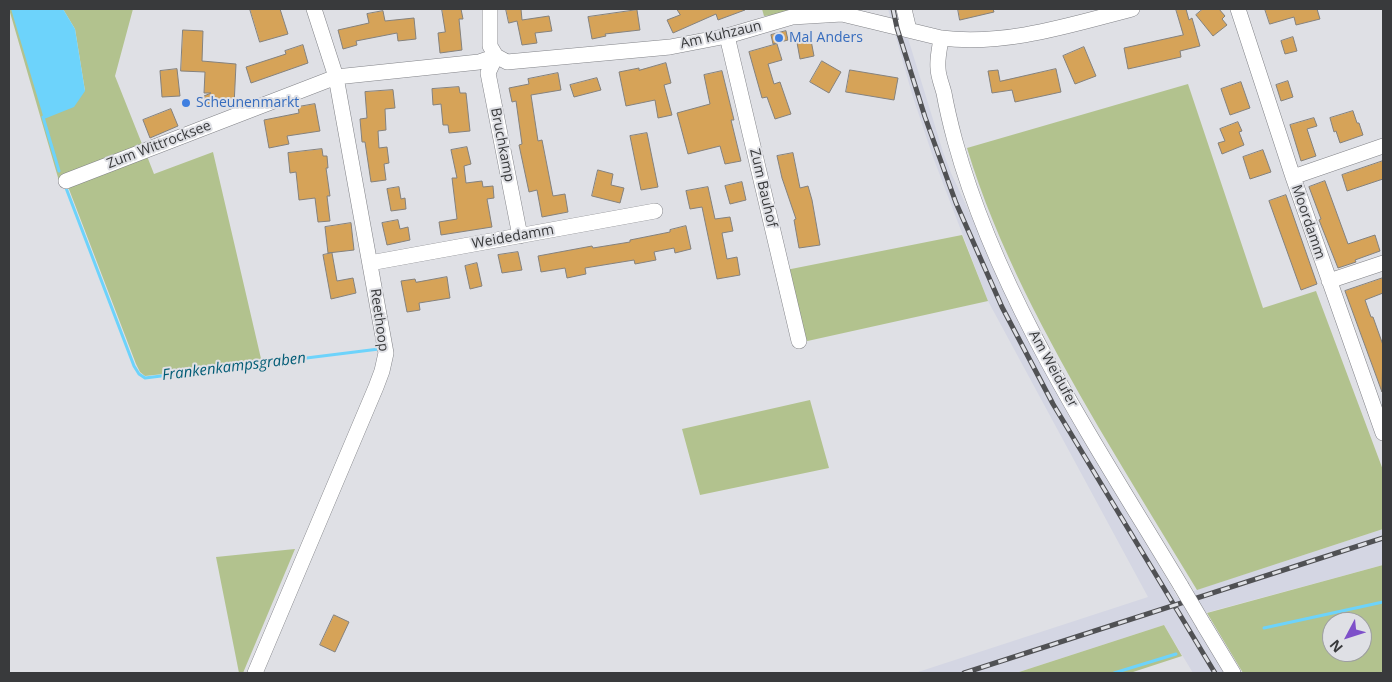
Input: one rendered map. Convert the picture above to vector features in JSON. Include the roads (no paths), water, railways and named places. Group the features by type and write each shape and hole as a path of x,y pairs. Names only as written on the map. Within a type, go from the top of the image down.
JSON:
{"street":[{"name":"Reethoop","path":"255,673 382,371 386,354 336,77 314,9"},
{"path":"490,9 490,46 496,56"},
{"path":"904,9 909,30"},
{"name":"Am Kuhzaun","path":"336,77 479,62 496,56 507,62 670,47 727,36 792,17 842,14 941,38 957,40 1000,39 1064,26 1132,9"},
{"name":"Moordamm","path":"1238,9 1293,177 1383,433"},
{"name":"Zum Bauhof","path":"727,36 799,341"},
{"name":"Am Weidufer","path":"941,38 937,66 952,130 965,177 980,218 1001,265 1024,314 1073,406 1233,673"},
{"name":"Bruchkamp","path":"496,56 488,73 520,236"},
{"name":"Zum Wittrocksee","path":"66,181 336,77"},
{"path":"1293,177 1383,146"},
{"name":"Weidedamm","path":"370,263 655,210"},
{"path":"1329,281 1383,263"}],"water":[{"path":"11,9 63,9 75,29 85,91 74,107 44,119"}],"waterway":[{"name":"Frankenkampsgraben","path":"43,117 59,171"},
{"name":"Frankenkampsgraben","path":"66,188 134,366 139,374 145,378 379,349"},
{"path":"1264,628 1383,602"},
{"path":"1114,673 1176,654"}],"railway":[{"path":"893,9 897,28 925,117 956,203 1002,307 1053,404 1215,673"},
{"path":"964,673 1383,538"}],"place":[{"name":"Mal Anders","path":"779,38"},
{"name":"Scheunenmarkt","path":"186,103"}]}
